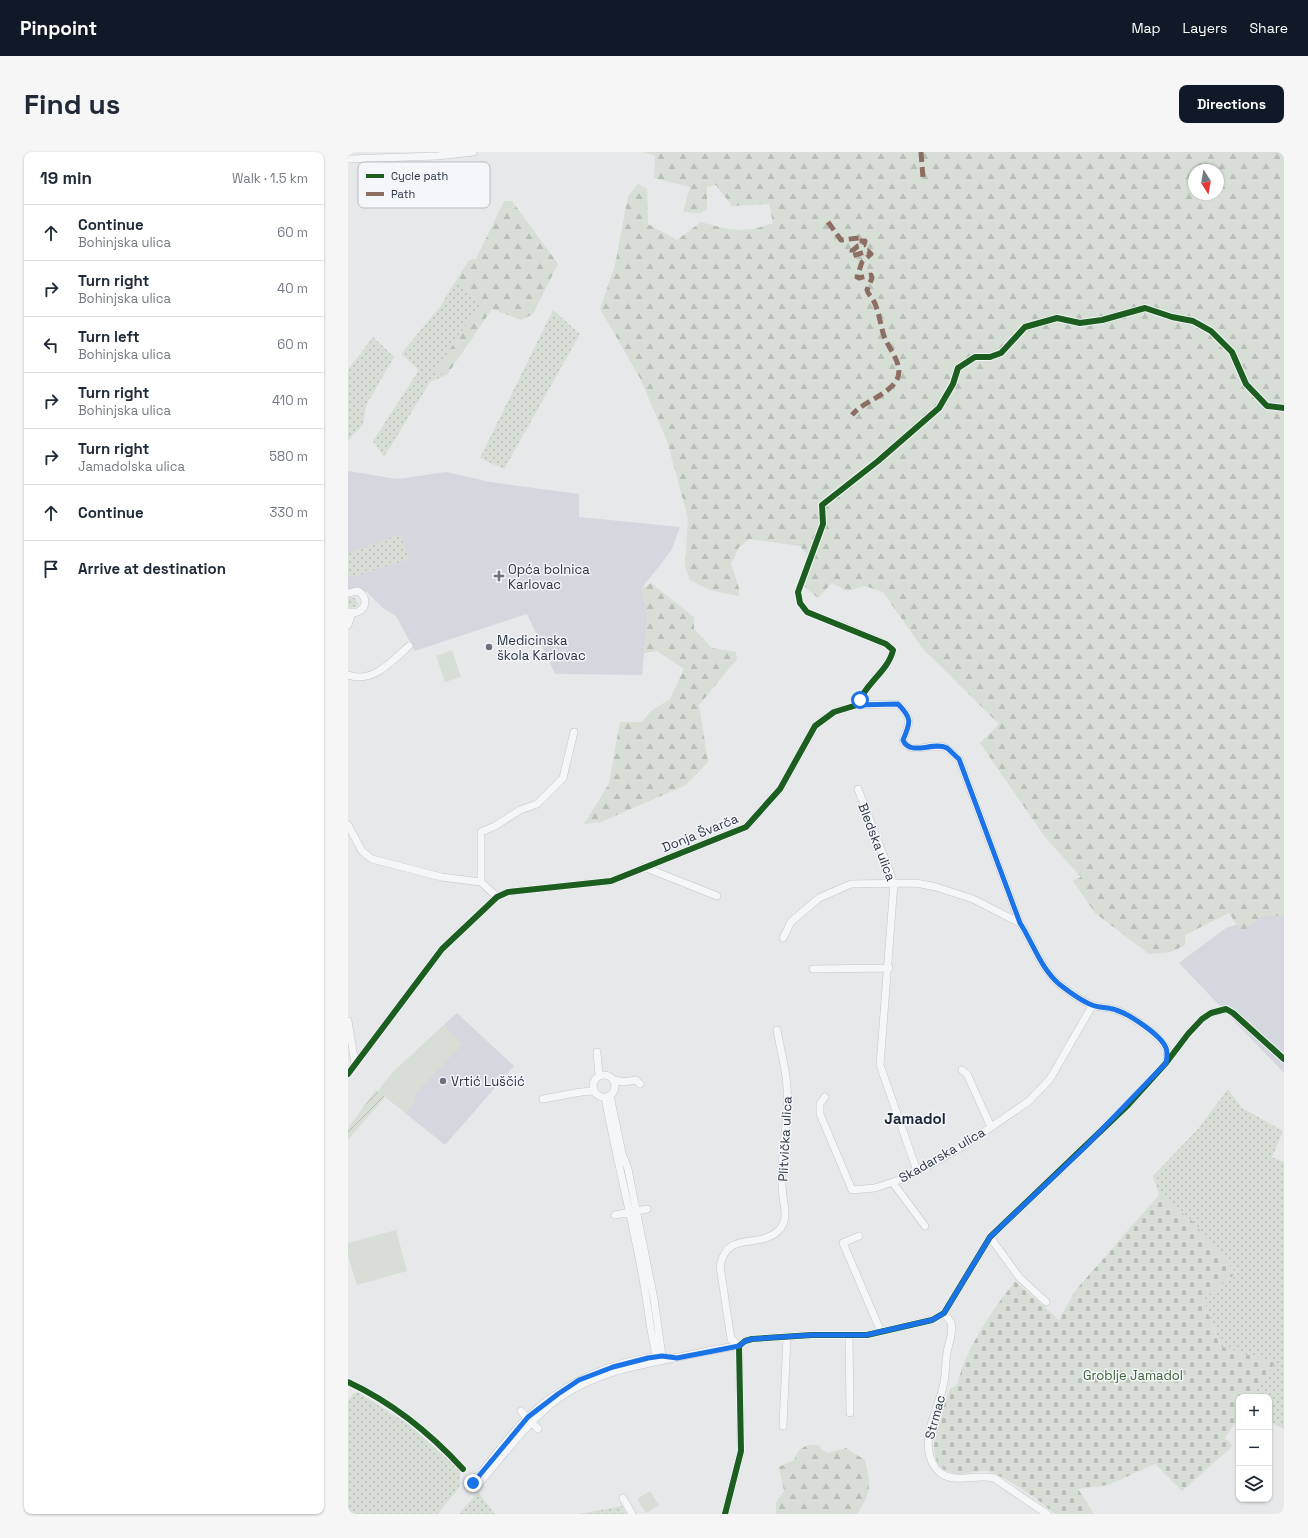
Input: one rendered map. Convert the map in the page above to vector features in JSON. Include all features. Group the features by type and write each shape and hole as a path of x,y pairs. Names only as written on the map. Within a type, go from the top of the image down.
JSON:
{"street":[{"path":"348,159 437,156 473,152"},
{"path":"348,593 358,591 364,594 366,600 360,611 350,613 348,625"},
{"path":"836,623 886,644 893,650 891,658 862,694 857,705"},
{"path":"348,675 366,677 378,673 409,646"},
{"name":"Donja Švarča","path":"497,897 508,892 611,881 746,827 780,789 815,726 834,712 857,705 898,704 908,714 910,726 903,740 905,746 911,749 934,746 946,748 959,759 1020,923"},
{"path":"482,882 480,832 495,826 520,810 537,804 563,778 574,732"},
{"name":"Bledska ulica","path":"858,789 894,883 889,968 880,1065 917,1171"},
{"path":"348,825 362,851 372,859 441,877 482,882 497,897 442,949 348,1074"},
{"path":"644,867 717,896"},
{"path":"784,938 791,922 819,898 851,884 916,883 955,893 973,899 1020,923 1047,970 1070,992 1092,1006 1116,1010 1146,1028 1166,1047 1168,1053 1166,1063"},
{"path":"813,969 889,968"},
{"name":"Skadarska ulica","path":"825,1097 820,1104 820,1114 852,1190 875,1188 893,1183 964,1146 1029,1101 1050,1079 1092,1006"},
{"path":"530,1420 560,1398 582,1385 615,1372 739,1346 745,1341 752,1339 787,1336 849,1336 881,1332 932,1320 944,1313 990,1237 1085,1147 1166,1063 1188,1034 1202,1019 1211,1013 1226,1009 1251,1028 1284,1059"},
{"path":"348,1021 355,1064"},
{"name":"Plitvička ulica","path":"739,1346 731,1339 720,1266 722,1254 733,1244 765,1238 778,1232 786,1214 782,1175 786,1131 787,1086 777,1030"},
{"path":"597,1052 602,1075 616,1083 636,1080 640,1084"},
{"name":"Skadarska ulica","path":"962,1070 967,1074 991,1127"},
{"path":"602,1075 594,1079 594,1088 598,1095 607,1096"},
{"path":"616,1083 607,1096 632,1212 648,1300 655,1351 662,1356"},
{"path":"542,1099 581,1092 594,1088"},
{"name":"Skadarska ulica","path":"893,1183 925,1226"},
{"path":"615,1215 647,1209"},
{"path":"632,1212 654,1299 662,1356 657,1362"},
{"path":"859,1236 843,1243 881,1332"},
{"path":"990,1237 1019,1277 1046,1302"},
{"name":"Strmac","path":"944,1313 951,1323 952,1331 947,1353 943,1386 927,1445 929,1457 935,1468 945,1476 957,1478 984,1475 994,1478 1047,1514"},
{"path":"783,1426 787,1336"},
{"path":"849,1336 850,1413"},
{"path":"725,1514 741,1451 739,1346"},
{"path":"648,1358 655,1351"},
{"path":"474,1485 530,1420 558,1394 579,1380 613,1367 648,1358 662,1356 677,1358"},
{"path":"521,1411 538,1429"},
{"path":"623,1498 632,1514"}],"shaded area":[{"name":"Opća bolnica Karlovac","path":"348,471 397,479 446,472 490,482 579,494 579,517 680,527 671,551 641,589 648,613 642,675 555,674 527,614 415,651 396,616 384,609 367,592 359,589 348,590"},
{"path":"1284,909 1284,1073 1179,963 1226,928"},
{"name":"Vrtić Luščić","path":"457,1013 514,1066 445,1145 378,1091 393,1072"}],"green space":[{"path":"643,152 1284,152 1284,915 1261,917 1242,932 1229,913 1185,935 1185,945 1171,952 1149,954 1095,913 1073,881 1081,877 1045,837 980,743 999,724 923,649 883,592 865,586 847,591 832,583 818,598 804,586 813,564 800,546 750,539 739,547 731,564 739,588 739,596 710,590 690,580 685,566 688,518 667,441 640,378 600,309 615,265 628,196 638,184 647,189 648,224 677,240 701,222 737,230 754,229 773,223 769,204 732,206 716,185 707,187 707,209 701,213 683,212 690,187 654,178 655,156"},
{"path":"504,201 512,201 558,264 533,314 521,320 492,309 447,375 434,373 482,302 455,282 469,260 476,259"},
{"path":"455,282 483,302 434,373 447,375 430,382 384,457 373,441 419,370 401,354 440,307"},
{"path":"553,310 580,334 504,469 480,458"},
{"path":"373,337 394,357 366,405 363,424 348,441 348,370"},
{"path":"401,534 409,559 353,577 348,575 348,553"},
{"path":"651,583 694,617 694,629 712,648 736,652 737,659 699,705 708,762 686,785 601,822 584,824 609,784 620,722 642,722 651,711 670,699 684,669 657,651 644,653 648,613 641,589"},
{"path":"348,597 355,598 358,604 356,607 348,608"},
{"path":"452,650 461,677 445,682 436,656"},
{"path":"444,1025 463,1044 414,1095 417,1099 406,1113 378,1091 393,1072"},
{"path":"1228,1089 1242,1108 1283,1131 1272,1157 1284,1162 1284,1429 1272,1423 1272,1394 1254,1394 1275,1363 1221,1347 1203,1299 1236,1273 1159,1195 1153,1176 1198,1129"},
{"path":"376,1090 385,1097 348,1140 348,1128"},
{"name":"Groblje Jamadol","path":"1159,1195 1192,1221 1236,1273 1203,1299 1220,1346 1275,1363 1254,1394 1236,1394 1236,1422 1225,1438 1233,1446 1182,1491 1155,1464 1108,1485 1078,1489 1094,1514 1055,1514 1041,1502 1001,1477 985,1471 956,1474 952,1473 942,1468 936,1459 934,1448 935,1435 942,1409 950,1389 957,1385 967,1356 974,1342 1015,1281 1059,1320 1075,1291"},
{"path":"396,1230 407,1271 357,1285 348,1256 348,1243"},
{"path":"354,1393 359,1393 408,1424 460,1470 460,1486 438,1514 348,1514 348,1401"},
{"path":"807,1445 819,1445 822,1450 828,1453 846,1448 865,1460 869,1488 857,1514 776,1514 776,1503 784,1491 779,1467 794,1460 798,1451"},
{"path":"650,1491 659,1505 646,1513 637,1499"},
{"path":"478,1492 495,1514 459,1514"},
{"path":"622,1506 627,1514 579,1514"}],"marked path":[{"path":"921,152 923,178"},
{"path":"828,222 841,240 860,238 859,241 865,241 864,245 858,246 852,251 852,256 868,251 871,254 862,262 857,277 859,278 871,275 872,278 867,290 876,307 884,336 899,367 897,380 892,386 852,415"}],"cycle path":[{"path":"348,1074 442,949 497,897 508,892 611,881 746,827 780,789 815,726 834,712 857,705 865,690 887,664 893,650 886,644 807,612 800,603 798,592 823,524 822,505 878,461 939,408 953,384 958,368 975,357 990,357 1001,353 1025,327 1057,318 1080,323 1102,320 1145,308 1172,317 1193,321 1211,331 1232,352 1246,384 1267,406 1284,408"},
{"path":"725,1514 741,1451 739,1346 745,1341 752,1339 812,1335 867,1335 932,1320 944,1313 990,1237 1128,1105 1166,1063 1188,1034 1202,1019 1211,1013 1226,1009 1233,1013 1284,1059"},
{"path":"348,1382 380,1399 410,1420 437,1443 463,1469"}],"place":[{"name":"Opća bolnica Karlovac","path":"499,576"},
{"name":"Medicinska škola Karlovac","path":"489,647"},
{"name":"Vrtić Luščić","path":"443,1081"}],"district":[{"name":"Jamadol","path":"915,1118"}],"route":[{"path":"473,1483 528,1417 579,1380 595,1373 648,1358 662,1356 677,1358 739,1346 745,1341 752,1339 812,1335 866,1335 932,1320 944,1313 990,1237 1128,1105 1166,1063 1168,1053 1166,1047 1146,1028 1127,1015 1116,1010 1100,1006 1092,1006 1058,983 1047,970 1020,923 959,759 946,748 934,746 911,749 905,746 903,740 910,726 908,714 898,704 882,703 857,705 860,700"}]}
